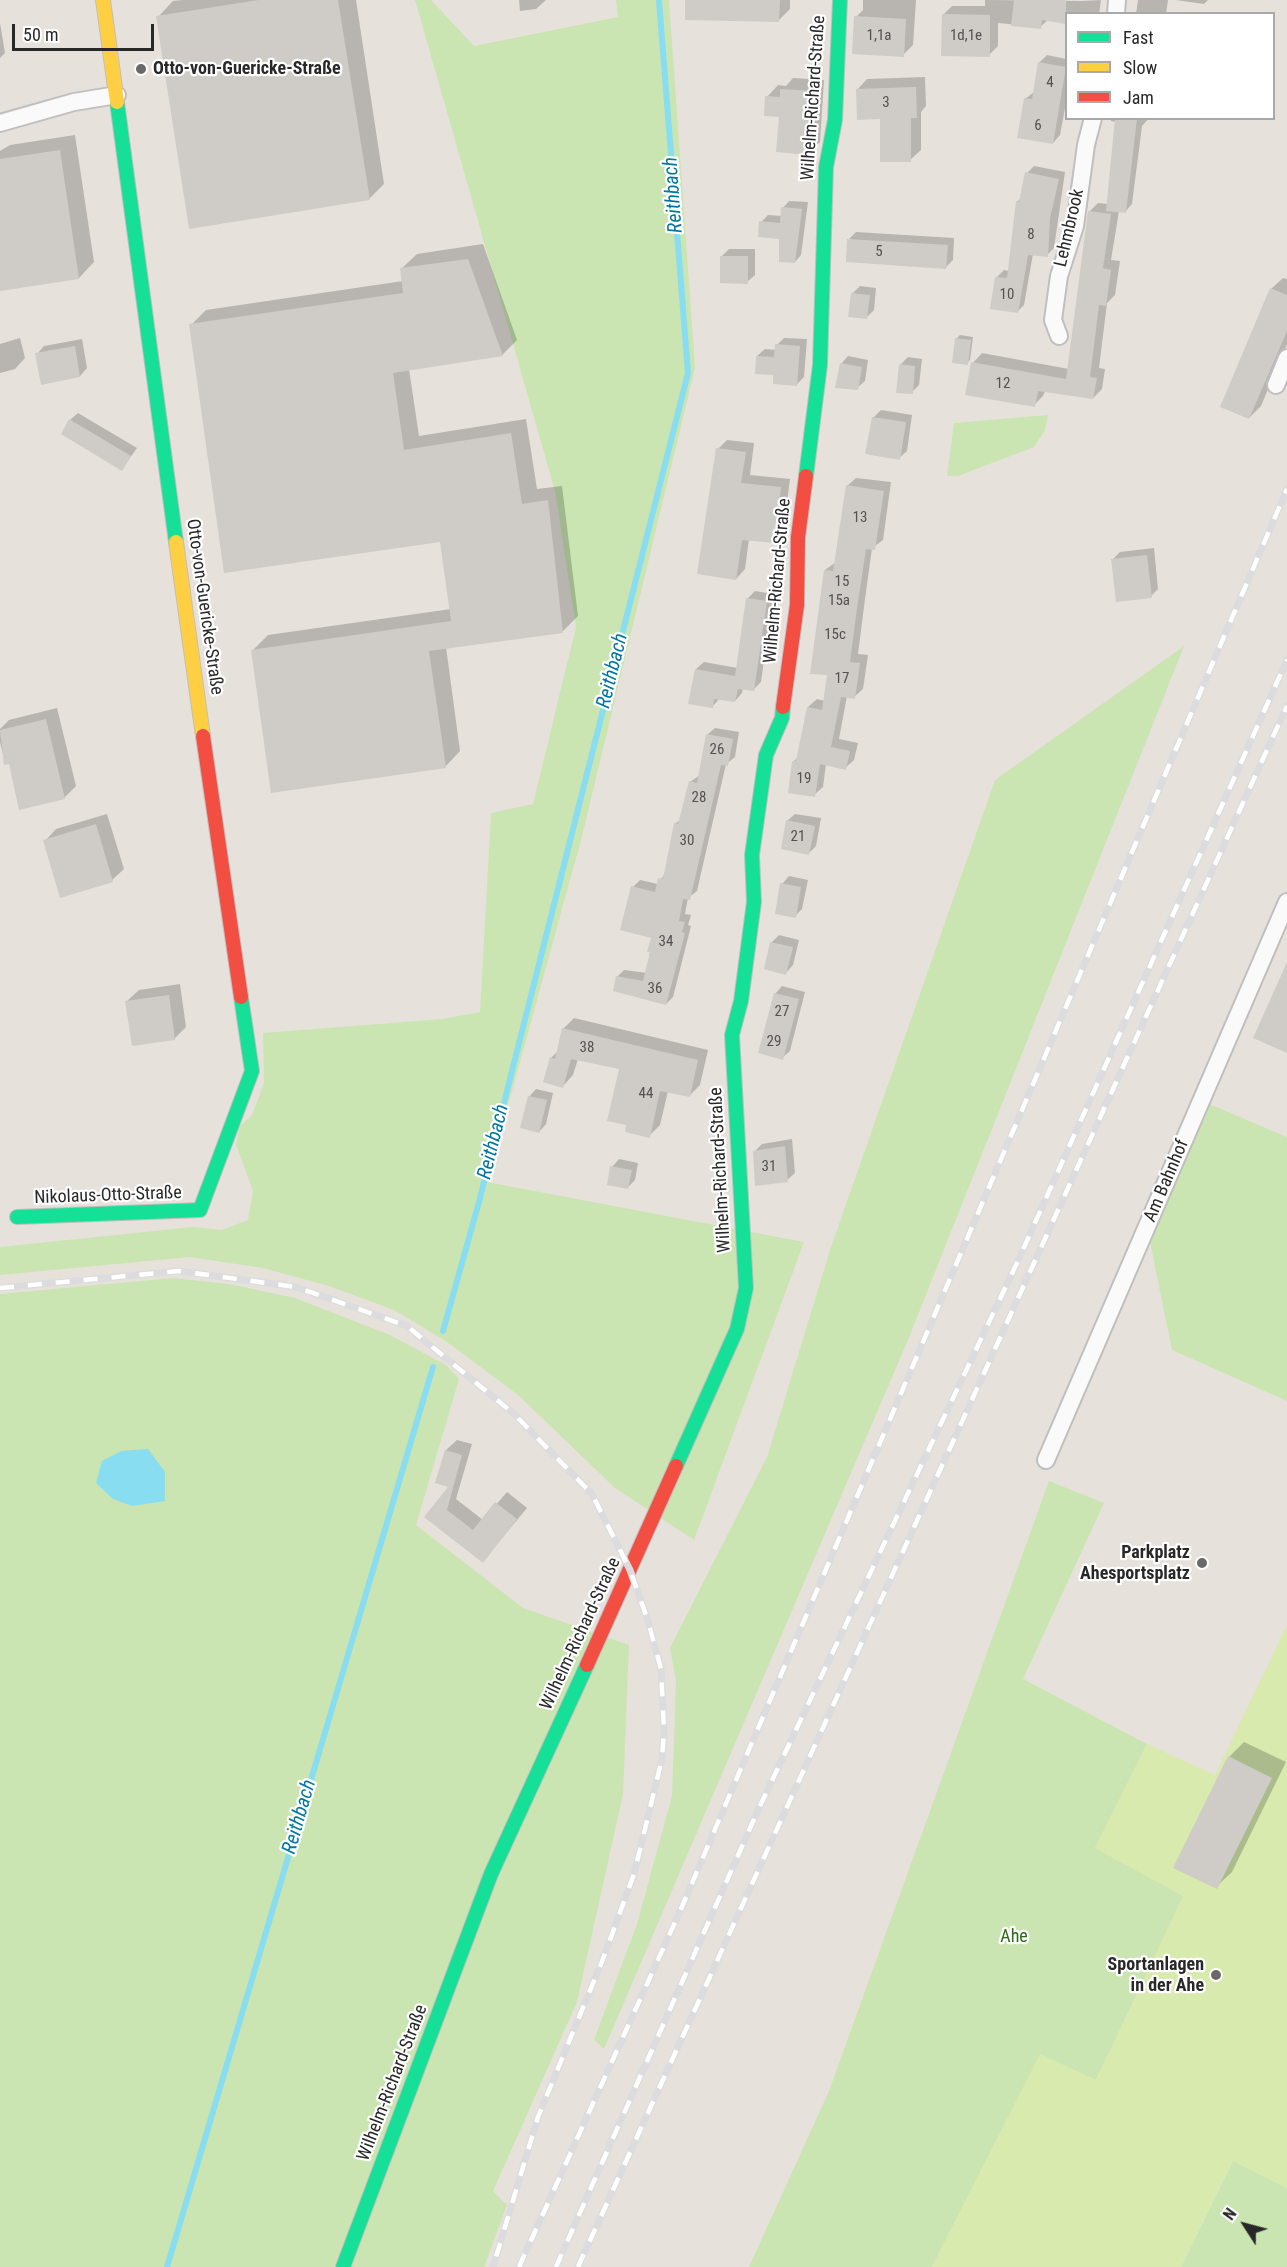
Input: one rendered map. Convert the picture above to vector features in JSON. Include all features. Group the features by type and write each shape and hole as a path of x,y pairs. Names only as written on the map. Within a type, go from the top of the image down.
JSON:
{"street":[{"name":"Otto-von-Guericke-Straße","path":"103,0 193,660 252,1071 200,1210"},
{"name":"Wilhelm-Richard-Straße","path":"343,2267 491,1874 634,1560 737,1329 743,1309 746,1288 732,1035 741,1001 754,902 752,855 766,754 782,718 797,605 798,537 820,364 826,167 835,120 840,0"},
{"path":"0,123 74,102 117,95"},
{"name":"Lehmbrook","path":"1059,336 1053,320 1059,276 1075,226 1086,145 1093,120"},
{"path":"1276,385 1287,358"},
{"name":"Am Bahnhof","path":"1046,1460 1287,902"},
{"name":"Nikolaus-Otto-Straße","path":"17,1217 200,1210"}],"green space":[{"path":"415,0 431,0 474,46 618,17 616,0 669,0 695,368 581,840 487,1182 804,1242 694,1540 615,1488 518,1395 447,1342 394,1310 329,1286 263,1268 190,1257 0,1275 0,1247 193,1227 222,1230 248,1220 253,1191 236,1145 240,1126 252,1115 264,1083 263,1033 443,1019 480,1012 491,813 533,804 576,627 555,491"},
{"path":"1048,415 1045,430 1034,447 958,476 947,476 954,423"},
{"path":"1184,646 908,1340 604,2049 594,2040 637,1924 672,1796 676,1681 670,1648 767,1457 831,1247 995,780"},
{"path":"1207,1103 1287,1137 1287,1401 1172,1350 1149,1237"},
{"path":"173,1278 229,1284 295,1298 390,1335 446,1365 459,1379 416,1525 523,1608 629,1645 623,1794 577,2002 493,2191 507,2205 484,2267 0,2267 0,1294"},
{"name":"Ahe","path":"1049,1481 1104,1503 1023,1679 1147,1744 1095,1848 1184,1896 1096,2080 1040,2055 932,2267 749,2267 829,2091"},
{"name":"Sportanlagen in der Ahe","path":"1287,1625 1287,2188 1233,2161 1181,2267 932,2267 1040,2054 1096,2080 1183,1896 1095,1848 1147,1744 1215,1775"},
{"path":"1233,2161 1287,2188 1287,2267 1181,2267"}],"water":[{"path":"148,1449 165,1472 165,1501 132,1506 113,1499 96,1483 102,1461 121,1451"}],"building":[{"path":"259,0 338,0 370,200 189,229 156,16"},
{"path":"685,0 780,0 779,22 685,20"},
{"path":"1014,0 1066,0 1065,24 1042,20 1041,29 1011,26"},
{"path":"942,14 990,15 990,57 941,56"},
{"path":"854,16 906,19 904,57 852,54"},
{"path":"1038,62 1065,67 1053,144 1017,138 1024,98 1032,99"},
{"path":"916,87 917,118 911,118 911,162 880,162 880,119 857,120 856,89"},
{"path":"780,89 813,91 809,155 776,152 779,117 764,116 765,96 780,97"},
{"path":"1115,120 1137,120 1126,213 1106,211"},
{"path":"60,150 79,279 0,291 0,159"},
{"path":"1025,172 1059,179 1050,218 1048,257 1028,255 1018,313 990,309 995,277 1007,278 1016,201 1019,202"},
{"path":"781,207 802,209 795,263 779,262 779,239 758,237 759,221 780,223"},
{"path":"1088,211 1111,214 1103,268 1111,270 1106,306 1099,305 1090,377 1097,378 1093,399 1038,391 1035,407 965,395 971,362 1066,379"},
{"path":"847,239 948,245 946,269 846,262"},
{"path":"720,256 748,256 748,284 720,283"},
{"path":"468,259 503,356 393,373 404,450 511,433 522,504 548,500 563,633 429,651 446,768 271,793 251,650 451,621 440,542 224,573 189,324 403,293 400,268"},
{"path":"1270,288 1287,295 1287,331 1249,419 1220,407"},
{"path":"851,293 870,295 867,319 848,317"},
{"path":"955,338 971,340 968,365 952,363"},
{"path":"775,344 800,346 797,386 773,384 773,375 755,374 756,356 774,357"},
{"path":"75,346 80,377 41,385 35,353"},
{"path":"840,363 862,367 858,390 835,388"},
{"path":"899,364 915,366 913,394 896,393"},
{"path":"872,417 906,422 900,460 865,454"},
{"path":"69,419 131,456 122,471 61,434"},
{"path":"716,448 746,452 741,483 781,487 775,543 742,540 736,580 697,574"},
{"path":"846,485 884,491 875,550 866,549 857,608 850,662 860,663 855,699 841,697 831,747 850,751 846,770 820,764 815,797 788,793 792,761 796,761 807,707 822,710 827,675 810,674 824,570 833,571"},
{"path":"1147,555 1152,598 1116,602 1111,559"},
{"path":"746,598 767,601 754,691 738,689 735,702 714,699 713,708 688,704 695,669 735,676"},
{"path":"46,719 65,799 19,810 9,764 4,765 0,730"},
{"path":"706,734 733,739 728,766 721,765 690,900 683,899 679,921 685,922 682,932 685,933 666,1005 613,991 616,976 643,981 650,952 647,952 651,938 620,930 631,886 655,892 658,878 663,879 674,823 678,824 689,781 697,783"},
{"path":"786,820 815,826 809,855 781,849"},
{"path":"96,824 113,882 60,898 43,840"},
{"path":"780,883 801,887 796,918 775,914"},
{"path":"770,942 793,947 786,975 764,969"},
{"path":"1287,962 1287,1053 1253,1038"},
{"path":"774,993 799,999 783,1060 758,1053"},
{"path":"169,995 175,1040 132,1046 125,1001"},
{"path":"562,1028 698,1060 690,1097 660,1091 650,1138 625,1132 626,1125 607,1121 619,1069 571,1059 563,1088 543,1082 550,1057 555,1059"},
{"path":"528,1096 547,1100 539,1133 520,1128"},
{"path":"785,1146 788,1182 755,1186 753,1151"},
{"path":"610,1166 632,1170 628,1189 607,1185"},
{"path":"445,1450 462,1455 447,1510 473,1530 495,1502 517,1519 483,1563 424,1517 448,1487 435,1483"},
{"path":"1228,1756 1272,1778 1217,1889 1173,1868"}],"waterway":[{"name":"Reithbach","path":"443,1331 479,1202 688,373 659,0"},
{"name":"Reithbach","path":"167,2267 433,1367"}],"railway":[{"path":"519,2267 681,1909 1287,489"},
{"path":"556,2267 759,1808 1017,1263 1287,660"},
{"path":"578,2267 1287,706"},
{"path":"0,1288 179,1271 296,1287 407,1326 514,1414 592,1494 630,1570 648,1621 661,1669 664,1730 662,1759 634,1874 603,1959 538,2117 493,2267"}],"traffic: fast":[{"path":"806,476 820,365 826,167 835,120 840,0"},
{"path":"117,102 176,542"},
{"path":"676,1466 737,1329 746,1288 732,1035 741,1001 754,902 752,855 766,755 782,718 783,707"},
{"path":"17,1217 200,1210 252,1071 241,997"},
{"path":"343,2267 491,1874 587,1665"}],"traffic: slow":[{"path":"103,0 117,102"},
{"path":"176,542 203,736"}],"traffic: jam":[{"path":"783,707 797,605 798,537 806,476"},
{"path":"203,736 241,997"},
{"path":"587,1665 676,1466"}],"place":[{"name":"Otto-von-Guericke-Straße","path":"141,69"},
{"name":"Parkplatz Ahesportsplatz","path":"1202,1563"},
{"name":"Sportanlagen in der Ahe","path":"1216,1975"}]}
